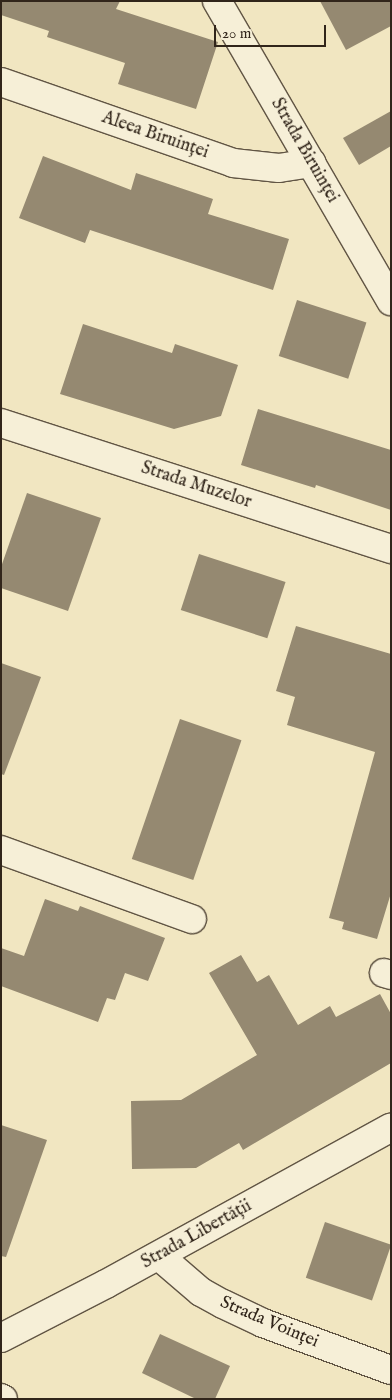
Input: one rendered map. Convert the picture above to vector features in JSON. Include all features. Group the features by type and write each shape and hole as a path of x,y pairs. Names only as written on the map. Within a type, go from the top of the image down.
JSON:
{"street":[{"name":"Strada Biruinței","path":"217,1 391,301"},
{"name":"Aleea Biruinței","path":"1,82 233,163 279,168 312,163"},
{"name":"Strada Muzelor","path":"1,423 391,549"},
{"path":"1,850 192,919"},
{"name":"Strada Libertății","path":"1,1338 159,1256 391,1128"},
{"name":"Strada Voinței","path":"159,1256 201,1292 223,1304 263,1323 391,1370"}],"building":[{"path":"1,1 120,1 116,9 218,42 196,109 118,84 125,63 47,37 49,31 1,15"},
{"path":"320,1 391,1 391,26 346,50"},
{"path":"391,111 391,146 359,165 343,138"},
{"path":"43,156 131,190 136,173 213,199 208,214 289,239 273,290 90,230 85,243 19,218"},
{"path":"297,300 366,323 348,379 279,356"},
{"path":"83,324 172,353 175,344 238,365 221,416 174,429 60,394"},
{"path":"258,409 391,450 391,510 316,485 315,488 241,465"},
{"path":"27,493 101,518 68,611 1,588 1,567"},
{"path":"199,554 286,582 267,638 181,610"},
{"path":"296,626 391,654 391,893 377,939 342,929 344,922 329,918 375,752 287,725 295,697 276,691"},
{"path":"1,663 41,677 4,775 1,774"},
{"path":"180,719 241,740 193,880 132,859"},
{"path":"45,899 78,911 80,906 165,938 148,981 125,973 115,1000 107,998 98,1022 1,986 1,948 24,956"},
{"path":"241,955 257,982 269,975 298,1025 330,1006 336,1017 380,994 391,1014 391,1063 243,1150 239,1143 196,1168 132,1169 131,1101 181,1100 257,1055 209,973"},
{"path":"1,1125 47,1140 6,1257 1,1256"},
{"path":"325,1222 391,1245 372,1301 306,1278"},
{"path":"160,1334 230,1366 215,1399 196,1399 142,1373"}]}
